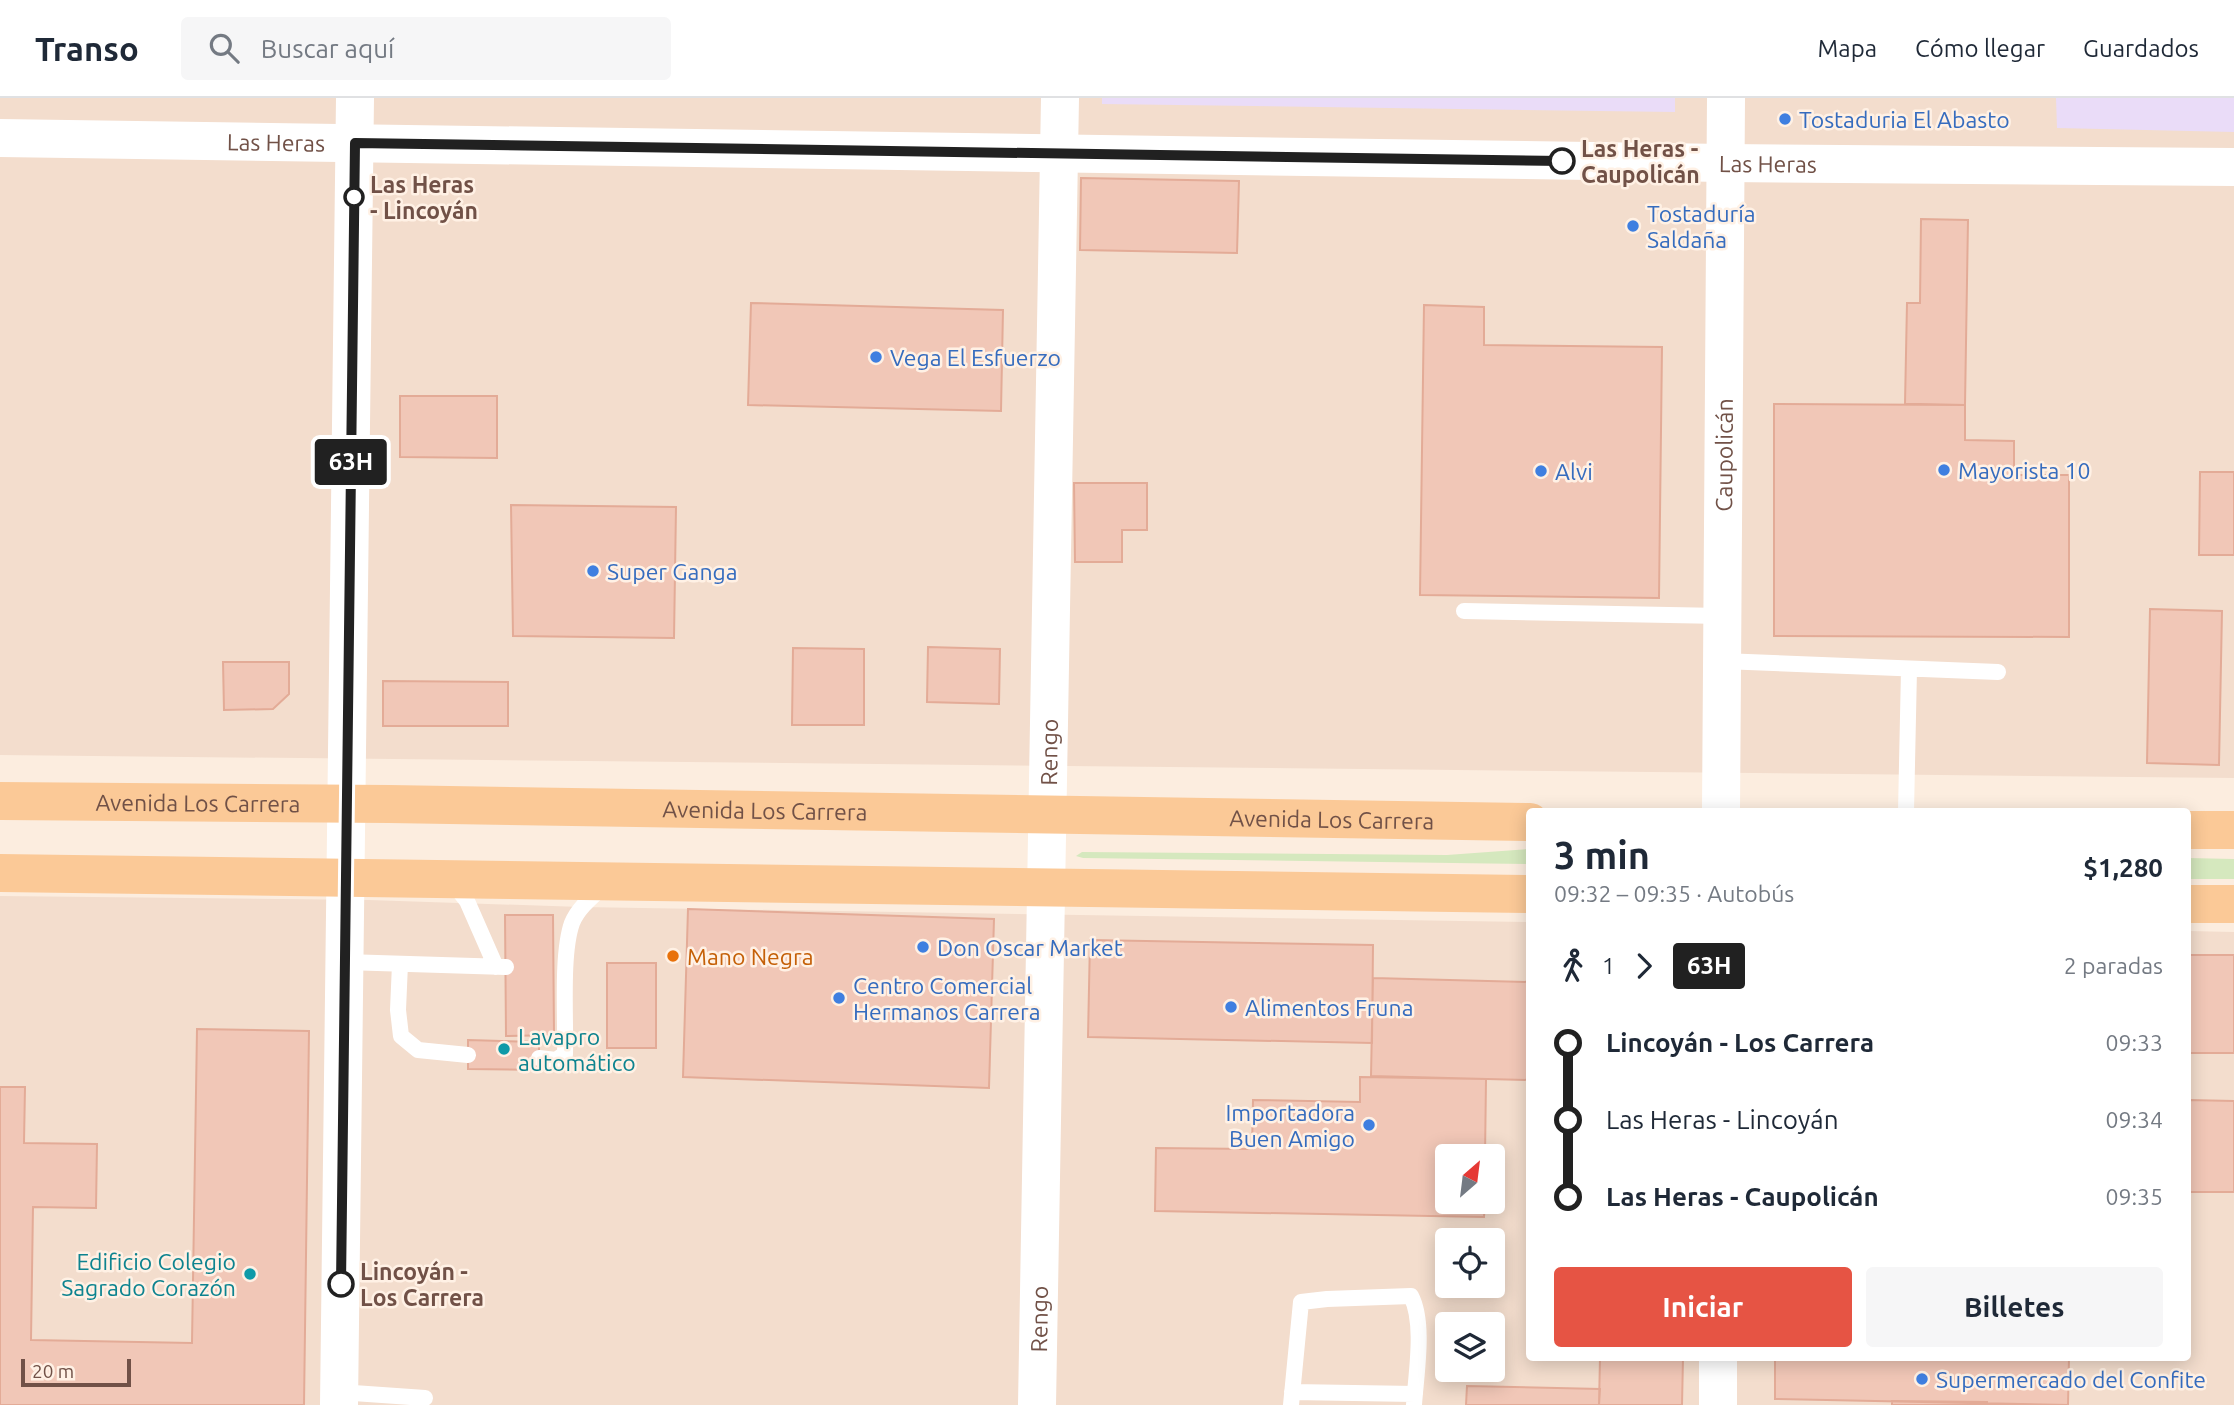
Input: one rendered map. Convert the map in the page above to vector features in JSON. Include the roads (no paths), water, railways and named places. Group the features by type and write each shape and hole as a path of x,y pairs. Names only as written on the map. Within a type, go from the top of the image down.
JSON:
{"main road":[{"name":"Avenida Los Carrera","path":"0,801 1526,822"},
{"path":"2191,830 2234,831"},
{"path":"0,873 1526,894"},
{"path":"2191,904 2234,904"}],"street":[{"path":"339,1399 355,98"},
{"name":"Rengo","path":"1037,1405 1060,98"},
{"name":"Caupolicán","path":"1721,808 1726,98"},
{"name":"Las Heras","path":"0,138 1725,163 2234,167"},
{"path":"1718,1361 1718,1405"}],"lane":[{"path":"1464,611 1722,616"},
{"path":"1722,661 1998,672"},
{"path":"1906,808 1909,669"},
{"path":"345,962 501,967 467,901 450,880"},
{"path":"539,1058 556,1060 565,1054 566,949 572,922 581,907 608,882"},
{"path":"553,965 566,949"},
{"path":"400,964 398,1010 401,1035 418,1050 468,1055"},
{"path":"1411,1296 1417,1308 1418,1325 1415,1400 1291,1398 1301,1302 1411,1296"},
{"path":"339,1399 425,1398"}],"place":[{"name":"Tostaduria El Abasto","path":"1785,119"},
{"name":"Las Heras - Caupolicán","path":"1562,161"},
{"name":"Las Heras - Lincoyán","path":"354,197"},
{"name":"Tostaduría Saldaña","path":"1633,226"},
{"name":"Vega El Esfuerzo","path":"876,357"},
{"name":"Mayorista 10","path":"1944,470"},
{"name":"Alvi","path":"1541,471"},
{"name":"Super Ganga","path":"593,571"},
{"name":"Don Oscar Market","path":"923,947"},
{"name":"Mano Negra","path":"673,956"},
{"name":"Centro Comercial Hermanos Carrera","path":"839,998"},
{"name":"Alimentos Fruna","path":"1231,1007"},
{"name":"Lavapro automático","path":"504,1049"},
{"name":"Importadora Buen Amigo","path":"1369,1125"},
{"name":"Edificio Colegio Sagrado Corazón","path":"250,1274"},
{"name":"Lincoyán - Los Carrera","path":"341,1284"},
{"name":"Supermercado del Confite","path":"1922,1379"}]}
